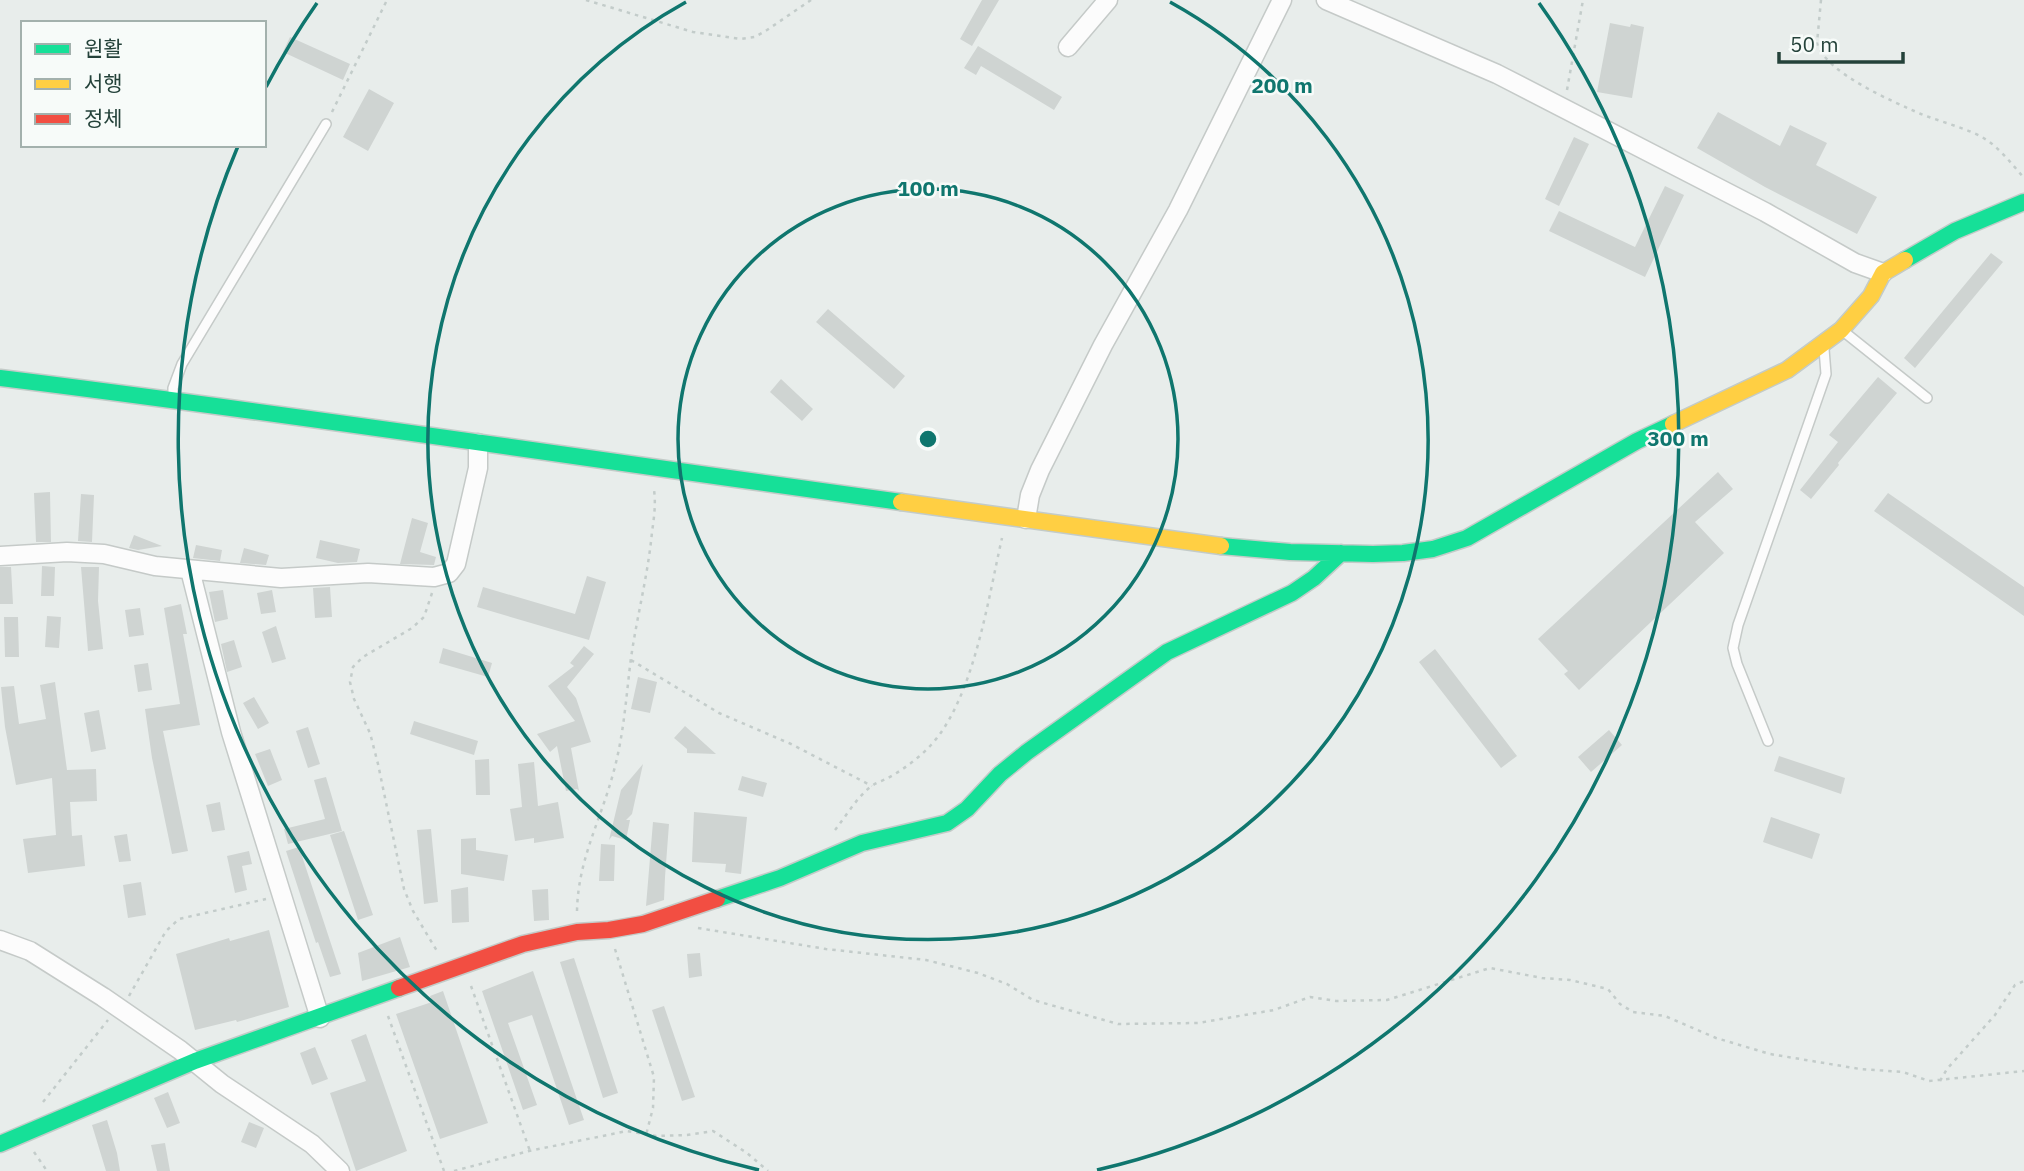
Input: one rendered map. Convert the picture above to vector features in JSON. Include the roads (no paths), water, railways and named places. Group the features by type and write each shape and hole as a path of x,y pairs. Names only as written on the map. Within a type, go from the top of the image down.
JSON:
{"street":[{"path":"1068,47 1108,0"},
{"path":"1026,519 1030,495 1040,470 1103,345 1178,209 1282,0"},
{"path":"1326,0 1505,78 1765,212 1855,263 1882,273"},
{"path":"0,377 1273,552 1398,555 1436,550 1466,538 1637,441 1787,370 1842,330 1871,296 1882,273 1955,230 2024,202"},
{"path":"0,556 67,552 104,554 155,566 281,579 368,573 434,577 449,573 456,564 464,540 478,468 478,443"},
{"path":"0,1144 195,1061 381,996 446,970 523,944 654,920 780,878 873,840 947,823 967,809 1015,762 1167,652 1292,593 1314,578 1341,553"},
{"path":"190,570 231,732 320,1018"},
{"path":"0,940 55,964 195,1061 222,1084 312,1144 340,1171"}],"lane":[{"path":"173,399 173,388 182,364 326,124"},
{"path":"1842,330 1927,398"},
{"path":"1768,741 1743,681 1733,648 1738,625 1826,374 1824,344"}]}
